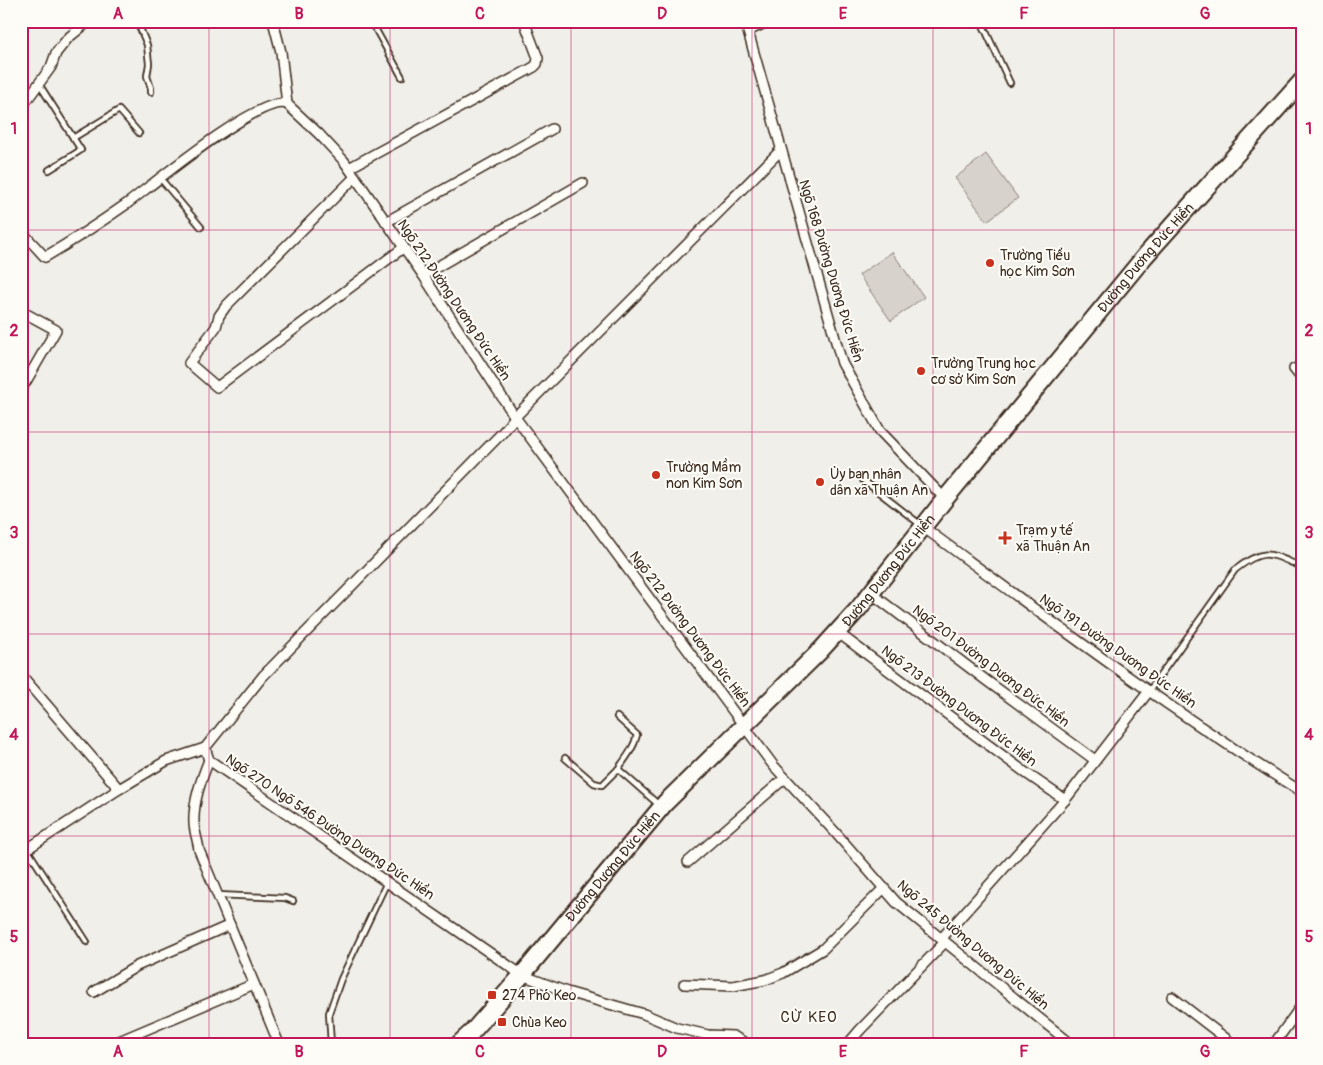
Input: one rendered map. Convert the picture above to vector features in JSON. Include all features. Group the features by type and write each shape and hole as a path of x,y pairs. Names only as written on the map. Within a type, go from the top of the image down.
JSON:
{"highway":[{"name":"Đường Dương Đức Hiền","path":"459,1044 472,1032 522,974 662,807 838,632 1145,256 1301,85"}],"street":[{"path":"21,108 51,67 56,53 68,38 89,21"},
{"path":"21,231 45,257 72,241 128,202 204,144 257,112 278,104 287,104 281,52 273,21"},
{"path":"349,168 534,67 537,64 538,58 524,21"},
{"name":"Ngõ 168 Đường Dương Đức Hiền","path":"745,21 842,363 880,432 945,499"},
{"path":"748,31 769,21"},
{"name":"Ngõ 212 Đường Dương Đức Hiền","path":"287,104 319,134 349,168 422,274 515,417 745,726"},
{"path":"386,222 552,129"},
{"path":"24,851 119,789 166,761 204,748 263,676 503,432 515,417 781,150"},
{"path":"355,177 226,306 219,316 216,327 189,363 217,387 403,248"},
{"path":"422,274 583,183"},
{"path":"21,311 56,330 21,390"},
{"path":"1294,369 1302,379"},
{"name":"Ngõ 191 Đường Dương Đức Hiền","path":"923,527 1149,691 1253,762 1302,792"},
{"name":"Ngõ 201 Đường Dương Đức Hiền","path":"871,592 987,681 1095,760"},
{"name":"Ngõ 213 Đường Dương Đức Hiền","path":"838,632 1065,800"},
{"path":"21,675 119,789"},
{"path":"848,1044 943,940 1065,800 1149,691"},
{"name":"Ngõ 245 Đường Dương Đức Hiền","path":"745,726 773,765 896,902 1071,1044"},
{"name":"Ngõ 270 Ngõ 546 Đường Dương Đức Hiền","path":"204,748 209,760 522,974 567,992 644,1014 677,1028 708,1035 733,1036 747,1044"},
{"path":"209,760 201,781 196,805 194,823 199,850 278,1044"},
{"path":"688,862 785,778"},
{"path":"684,984 733,986 765,980 783,972 822,949 884,888"},
{"path":"94,992 137,966 230,926"},
{"path":"112,1044 254,984"},
{"path":"1172,997 1233,1044"},
{"path":"1274,1044 1302,1005"}],"lane":[{"path":"137,21 147,45 149,64 147,76 151,92"},
{"path":"371,21 402,77"},
{"path":"981,21 1010,84"},
{"path":"39,84 81,150 49,170"},
{"path":"73,138 119,110 139,133"},
{"path":"160,178 201,227"},
{"path":"1294,369 1302,358"},
{"path":"863,480 923,527"},
{"path":"1149,691 1235,570 1246,560 1266,553 1302,567"},
{"path":"565,758 594,784 602,785 618,769 636,742 637,735 617,717"},
{"path":"618,769 662,807"},
{"path":"24,851 88,942"},
{"path":"331,1044 329,1013 341,979 386,882"},
{"path":"217,894 285,898 293,901"}],"shaded area":[{"path":"986,154 1018,198 987,221 955,178"},
{"path":"892,252 924,297 891,321 859,275"}],"place":[{"name":"Trường Tiểu học Kim Sơn","path":"990,263"},
{"name":"Trường Trung học cơ sở Kim Sơn","path":"921,371"},
{"name":"Trường Mầm non Kim Sơn","path":"656,475"},
{"name":"Ủy ban nhân dân xã Thuận An","path":"820,482"},
{"name":"Trạm y tế xã Thuận An","path":"1005,538"},
{"name":"274 Phó Keo","path":"492,995"},
{"name":"Chùa Keo","path":"502,1022"}],"district":[{"name":"CỪ KEO","path":"809,1017"}]}
